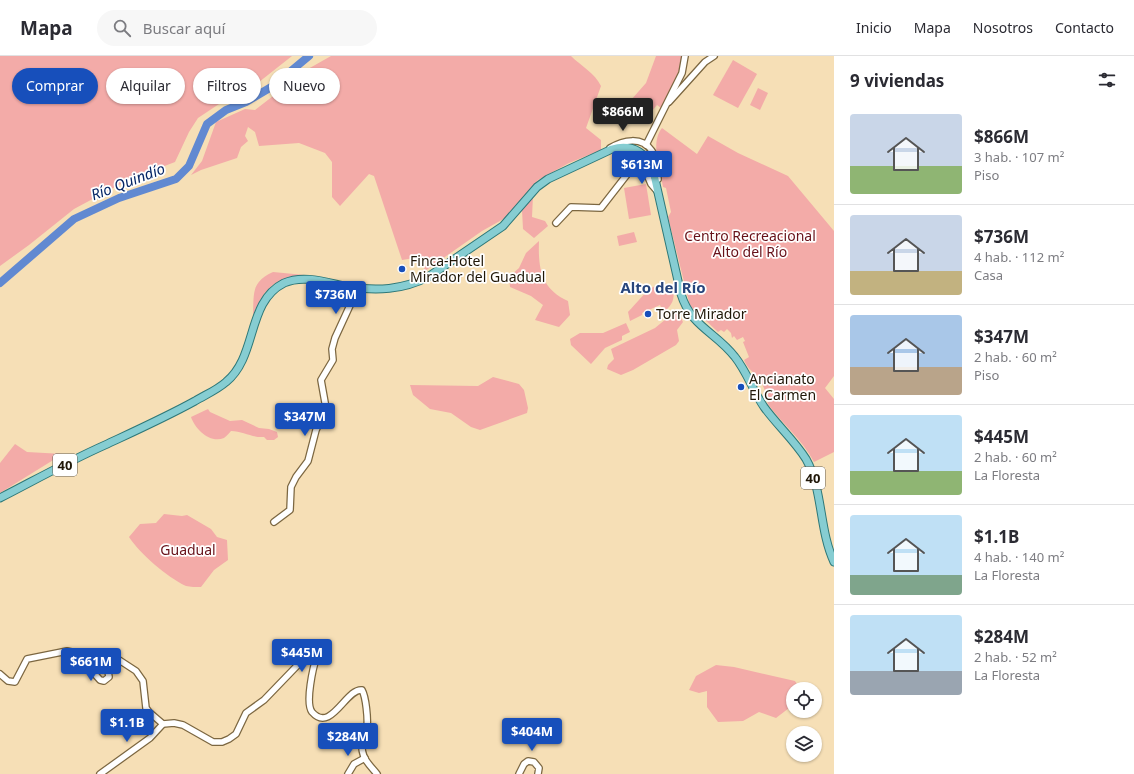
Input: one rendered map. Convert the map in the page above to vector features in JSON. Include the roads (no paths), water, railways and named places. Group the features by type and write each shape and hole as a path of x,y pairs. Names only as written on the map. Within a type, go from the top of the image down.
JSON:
{"main road":[{"name":"40","path":"0,498 100,447 160,420 219,388 232,378 241,365 263,304 276,288 290,281 309,280 358,288 389,289 406,286 428,277 503,226 537,187 548,179 604,153 624,147 635,150 643,155 652,166 681,294 687,310 694,320 735,357 763,406 806,460 814,482 829,547 834,562"}],"street":[{"path":"646,145 682,73 685,56"},
{"path":"667,104 705,62 714,56"},
{"path":"604,153 620,142 636,141 646,145 654,156 665,227"},
{"path":"556,222 571,207 601,208 636,164 643,165 651,184 658,192"},
{"path":"274,522 290,510 291,487 296,477 308,461 316,430 326,408 321,380 333,360 332,349 335,338 358,288"},
{"path":"100,774 150,738 163,724 174,723 184,725 213,742 222,742 229,739 236,734 246,713 264,700 317,644 321,643 322,647 316,661 309,705 313,713 317,716 327,717 337,711 353,692 362,690 368,727 362,740 365,758 377,774"},
{"path":"0,674 8,681 15,682 27,659 67,651 76,653 100,680 104,681 109,677 108,662 110,657 113,656 121,659 136,671 143,681 146,708 148,712 163,724"},
{"path":"348,774 354,764 365,758"},
{"path":"519,774 524,764 528,761 534,762 539,768 538,774"}],"waterway":[{"name":"Río Quindío","path":"0,283 74,219 119,198 176,179 189,166 207,124 226,110 246,102 273,86 309,56"}],"place":[{"name":"Finca-Hotel Mirador del Guadual","path":"402,269"},
{"name":"Torre Mirador","path":"648,314"},
{"name":"Ancianato El Carmen","path":"741,387"}],"district":[{"name":"Alto del Río","path":"663,288"}],"park label":[{"name":"Centro Recreacional Alto del Río","path":"750,244"},
{"name":"Guadual","path":"188,550"}]}
